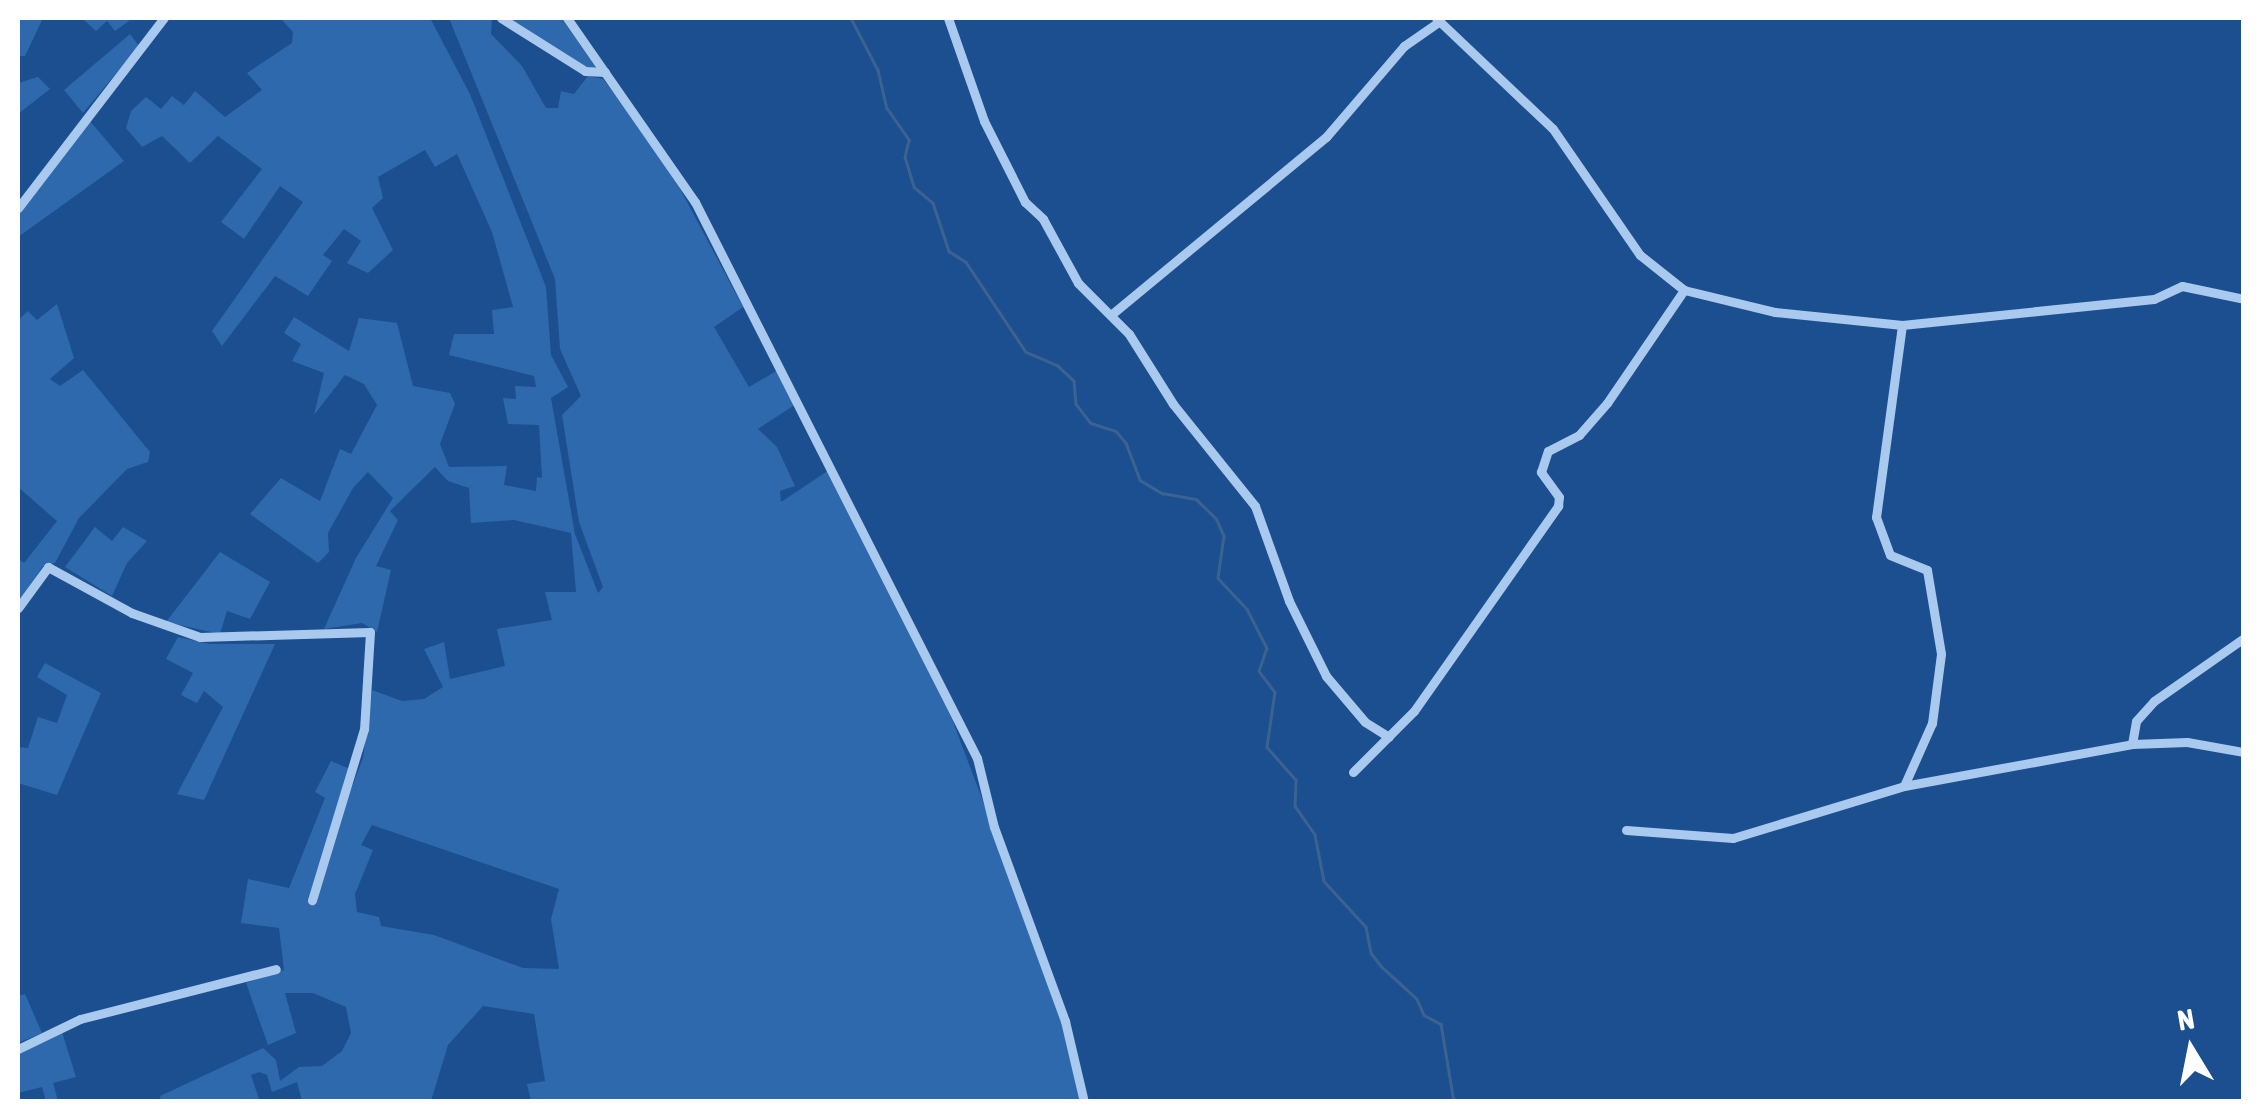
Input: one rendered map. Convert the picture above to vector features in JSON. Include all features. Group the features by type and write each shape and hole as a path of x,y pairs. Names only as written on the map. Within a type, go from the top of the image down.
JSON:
{"street":[{"path":"18,208 164,18"},
{"path":"501,18 586,71 605,72"},
{"path":"567,18 671,161 750,302 977,758 994,827 1064,1021 1084,1102"},
{"path":"948,18 984,121 1025,202 1043,219 1088,296 1112,314 1255,506 1289,601 1326,676 1365,722 1389,737"},
{"path":"1112,314 1326,137 1404,46 1438,19 1553,128 1629,242 1684,290 1775,312 1902,325 2154,299 2182,286 2244,299"},
{"path":"1352,772 1389,737 1558,506 1559,496 1540,472 1548,451 1579,436 1684,290"},
{"path":"1902,325 1876,518 1890,555 1927,570 1941,654 1932,723 1904,786"},
{"path":"18,608 48,568 132,614 200,638 370,632 364,730 312,900"},
{"path":"2132,744 2136,720 2154,701 2244,638"},
{"path":"1626,830 1733,838 1904,786 2132,744 2186,742 2244,752"},
{"path":"18,1048 80,1019 276,969"}],"shaded area":[{"path":"18,18 43,18 25,56 18,56"},
{"path":"133,18 115,31 107,21 96,31 84,20"},
{"path":"280,18 430,18 470,94 546,287 551,355 568,387 551,398 575,534 598,593 603,587 579,522 562,415 581,396 560,349 555,279 449,18 492,18 491,34 522,66 546,108 558,108 561,91 574,94 588,76 603,79 634,119 679,187 743,307 714,327 749,387 778,370 796,404 758,429 777,447 795,486 780,491 781,502 829,470 952,719 1054,990 1083,1101 531,1101 527,1084 545,1081 534,1014 483,1006 448,1045 431,1101 302,1101 297,1082 272,1092 267,1075 259,1072 251,1075 259,1099 254,1101 161,1101 160,1096 263,1048 276,1060 280,1081 299,1067 322,1066 342,1051 351,1033 346,1007 313,993 285,993 296,1033 268,1045 246,983 284,970 279,928 241,923 248,879 289,888 325,798 315,792 331,761 350,769 313,889 363,758 372,690 402,701 424,699 443,687 424,649 444,642 450,679 505,666 497,629 552,620 545,592 576,592 571,533 514,520 471,523 469,488 448,481 435,467 390,511 398,520 376,566 391,570 377,632 362,623 324,629 356,558 393,498 368,472 353,488 328,533 329,552 318,563 250,514 281,478 320,501 340,449 351,454 377,405 364,384 345,375 314,415 324,373 292,361 301,344 284,333 294,317 349,351 359,318 397,323 413,386 450,393 455,404 440,444 449,467 507,466 504,485 536,491 537,477 542,478 539,425 508,424 503,398 516,399 515,386 536,387 534,376 449,355 454,334 494,334 492,310 513,307 492,232 457,154 435,167 425,150 378,177 383,198 372,208 393,250 368,273 347,263 361,241 344,229 323,255 332,261 308,296 275,276 222,346 212,331 303,202 280,186 244,239 221,222 262,169 218,136 190,163 162,136 142,147 126,128 131,111 146,97 161,109 172,96 184,105 195,91 225,117 262,90 247,73 292,43 293,32","holes":["372,825 559,889 551,919 559,969 523,968 434,935 381,926 379,917 357,912 355,894 373,850 361,845"]},
{"path":"508,18 561,18 598,70 584,66"},
{"path":"130,34 139,46 83,113 64,90"},
{"path":"38,77 50,89 18,114 18,83"},
{"path":"89,120 124,161 18,237 18,215"},
{"path":"57,304 74,358 50,379 60,386 83,370 150,452 148,462 127,469 79,518 55,563 43,566 18,604 18,559 24,563 57,521 18,487 18,320 28,311 37,320"},
{"path":"95,527 112,541 123,527 147,541 127,563 112,596 65,567"},
{"path":"220,552 270,582 250,619 227,611 220,634 166,622"},
{"path":"178,637 210,644 275,644 204,800 177,794 223,707 204,691 197,703 181,695 193,673 166,659"},
{"path":"45,663 101,693 57,795 18,783 19,747 28,748 38,717 57,723 67,695 37,677"},
{"path":"25,994 42,1033 18,1043 18,996"},
{"path":"62,1032 76,1077 53,1083 58,1101 46,1101 42,1087 18,1093 18,1053"}],"waterway":[{"path":"851,18 878,70 887,108 909,140 905,157 914,187 933,203 949,251 966,262 1026,352 1057,365 1074,381 1076,404 1091,423 1116,431 1126,443 1140,480 1162,493 1196,499 1216,518 1224,536 1218,578 1247,609 1267,648 1259,671 1275,692 1267,747 1296,780 1295,806 1315,835 1324,881 1366,927 1371,953 1382,967 1417,999 1424,1015 1441,1024 1454,1102"}]}
